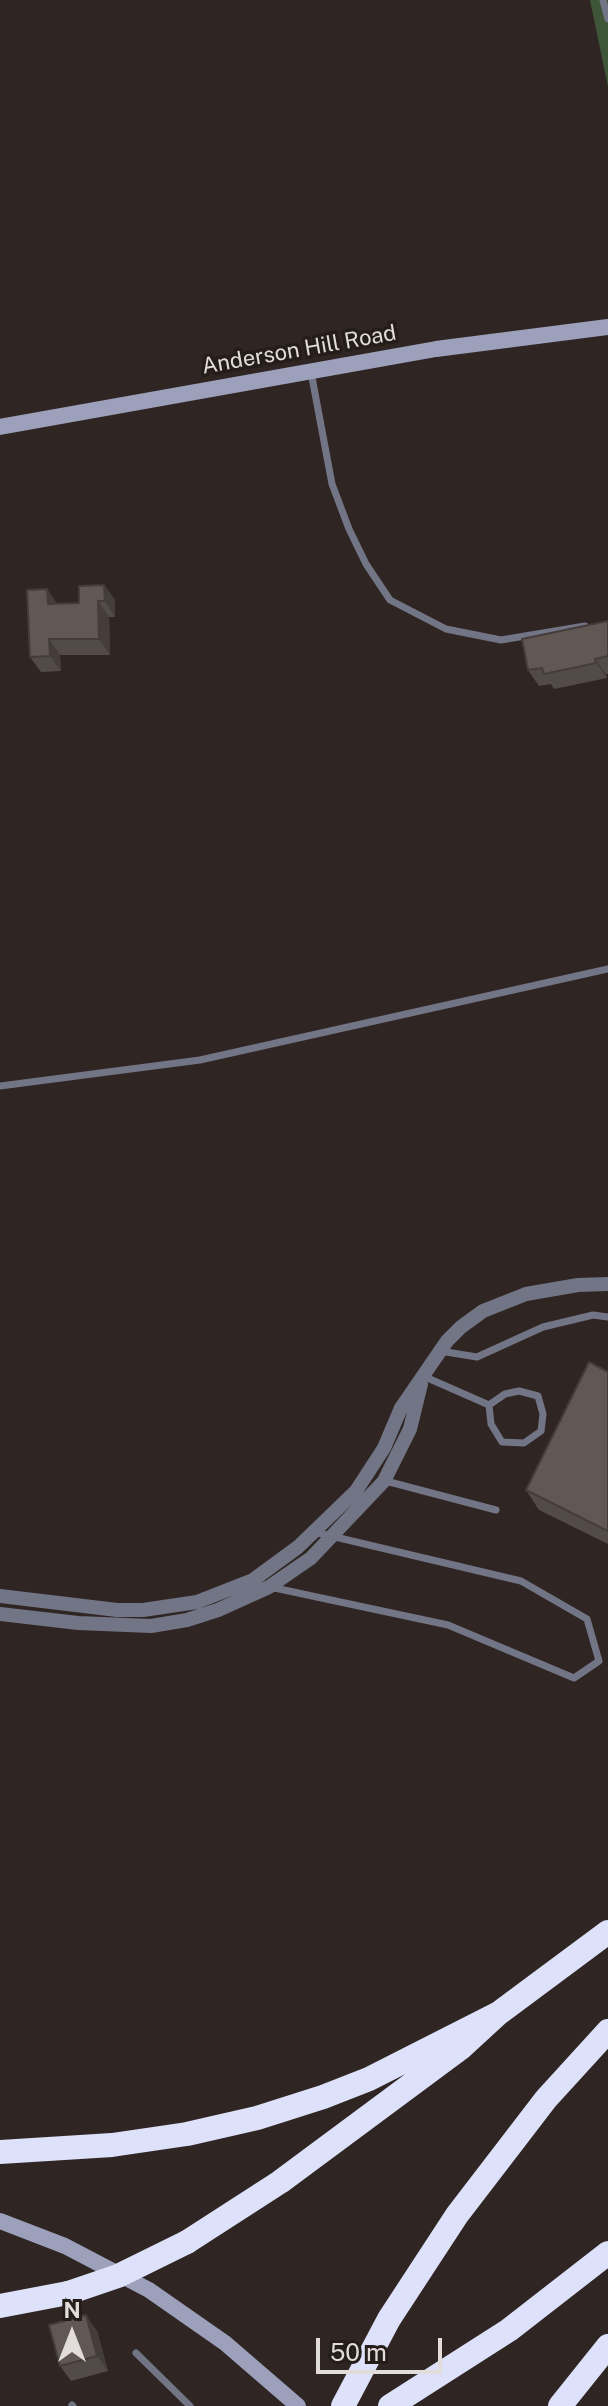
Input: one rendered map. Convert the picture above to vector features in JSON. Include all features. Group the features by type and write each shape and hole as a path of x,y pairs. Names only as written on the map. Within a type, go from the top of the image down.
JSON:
{"highway":[{"path":"0,2306 68,2293 118,2276 187,2242 280,2182 462,2047 499,2013 608,1932"},
{"path":"0,2152 112,2145 187,2134 257,2118 369,2079 499,2013"},
{"path":"343,2406 389,2319 483,2179 546,2099 608,2031"},
{"path":"396,2402 509,2330 608,2253"},
{"path":"560,2406 608,2346"}],"main road":[{"name":"Anderson Hill Road","path":"0,427 436,349 608,327"},
{"path":"0,2221 65,2246 149,2290 225,2343 298,2406"}],"street":[{"path":"0,1596 117,1610 143,1610 197,1602 253,1580 280,1562 356,1491 393,1432 401,1408 440,1351 461,1327 500,1303 553,1288 608,1284"},
{"path":"0,1614 78,1623 151,1626 187,1620 218,1610 269,1587 293,1573 333,1537 384,1481 410,1429 423,1376"}],"lane":[{"path":"603,0 608,19"},
{"path":"311,370 332,484 366,564 390,600 446,629 501,640 593,625"},
{"path":"0,1086 200,1060 608,969"},
{"path":"440,1351 477,1357 543,1327 593,1315 608,1317"},
{"path":"423,1376 489,1405"},
{"path":"519,1391 538,1396 543,1414 541,1431 524,1443 502,1442 491,1424 489,1405 505,1394 519,1391"},
{"path":"366,1477 496,1510"},
{"path":"253,1580 269,1587 448,1625 574,1678 599,1661 587,1619 521,1581 314,1532"},
{"path":"136,2353 190,2406"}],"green space":[{"path":"590,0 608,0 608,87"}],"building":[{"path":"104,585 105,601 98,601 99,639 49,639 50,656 30,657 27,590 47,589 48,604 79,603 79,586"},
{"path":"608,621 608,656 595,659 596,663 544,674 542,668 528,670 522,639"},
{"path":"589,1362 608,1372 608,1531 526,1490"},
{"path":"86,2315 97,2356 60,2366 49,2325"}]}
